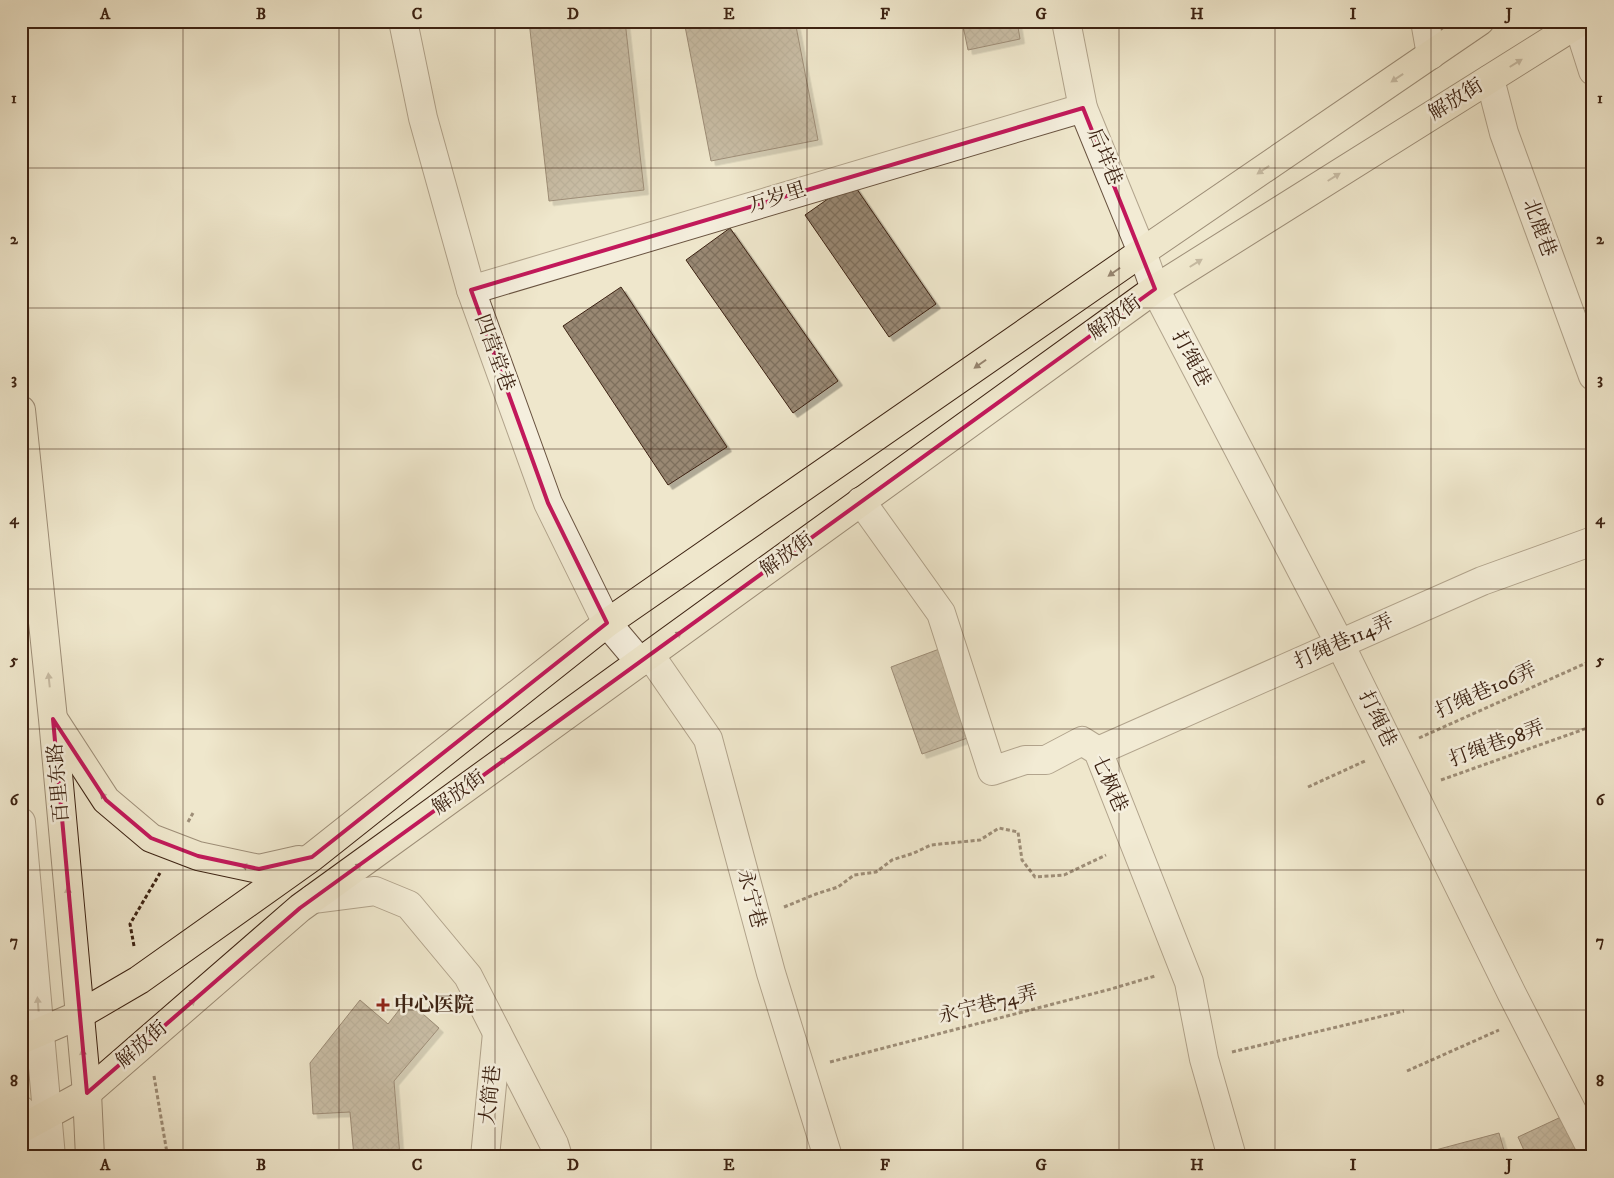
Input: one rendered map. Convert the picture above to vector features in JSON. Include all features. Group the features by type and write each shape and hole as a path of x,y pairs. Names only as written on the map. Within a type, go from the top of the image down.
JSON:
{"main road":[{"name":"解放街","path":"31,1036 79,1015 140,980 312,857 607,623 1142,252 1480,21"},
{"name":"解放街","path":"22,1123 48,1115 87,1094 313,899 1155,289 1580,23"},
{"name":"百里东路","path":"21,410 53,719 87,1094 90,1157"},
{"path":"53,719 106,800 151,838 198,856 259,869 312,857"}],"street":[{"name":"四营堂巷","path":"403,21 423,118 471,290 548,503 607,623 645,658"},
{"name":"后垟巷","path":"1066,21 1083,108 1142,252 1155,289"},
{"path":"1425,21 1432,55"},
{"path":"1580,23 1593,71"},
{"name":"北鹿巷","path":"1490,79 1504,133 1593,376"},
{"name":"万岁里","path":"471,290 1083,108"},
{"name":"打绳巷","path":"1155,289 1340,644 1524,1019 1593,1152"},
{"name":"七枫巷","path":"861,501 941,613 992,771 1025,760 1046,760 1082,741 1098,751 1188,982 1204,1059 1232,1157"},
{"name":"打绳巷114弄","path":"1098,751 1482,581 1593,541"},
{"name":"永宁巷","path":"645,658 708,739 771,972 828,1157"},
{"path":"21,822 31,1036 48,1115 51,1157"},
{"path":"313,899 375,891 410,905 468,976 554,1144 558,1157"},
{"name":"大简巷","path":"485,1157 497,1034"},
{"path":"22,1123 24,1157"}],"path":[{"name":"打绳巷106弄","path":"1308,787 1593,660"},
{"name":"打绳巷98弄","path":"1412,790 1593,726"},
{"path":"758,922 789,904 838,888 854,875 876,872 892,860 931,845 980,840 999,828 1018,832 1022,860 1035,877 1064,875 1134,842"},
{"name":"永宁巷74弄","path":"800,1069 1111,989 1183,967"},
{"path":"1204,1059 1404,1010"},
{"path":"1407,1071 1524,1019"}],"highlighted area":[{"path":"1083,108 1155,289 300,908 87,1093 53,719 106,800 151,838 198,856 259,869 312,857 607,623 548,503 471,290"}],"building":[{"path":"529,21 625,21 644,190 549,201"},
{"path":"684,21 795,21 818,140 711,161"},
{"path":"962,21 1017,21 1020,39 968,50"},
{"path":"852,182 936,304 889,337 805,215"},
{"path":"730,228 838,381 793,413 686,260"},
{"path":"621,287 727,447 668,485 563,326"},
{"path":"942,648 973,736 922,754 891,667"},
{"path":"360,1000 388,1024 407,1000 439,1028 394,1081 400,1157 354,1157 350,1112 313,1114 310,1063"},
{"path":"1561,1117 1579,1157 1527,1157 1518,1137"},
{"path":"1499,1133 1506,1157 1430,1157 1428,1152"}],"place":[{"name":"中心医院","path":"383,1005"}]}
